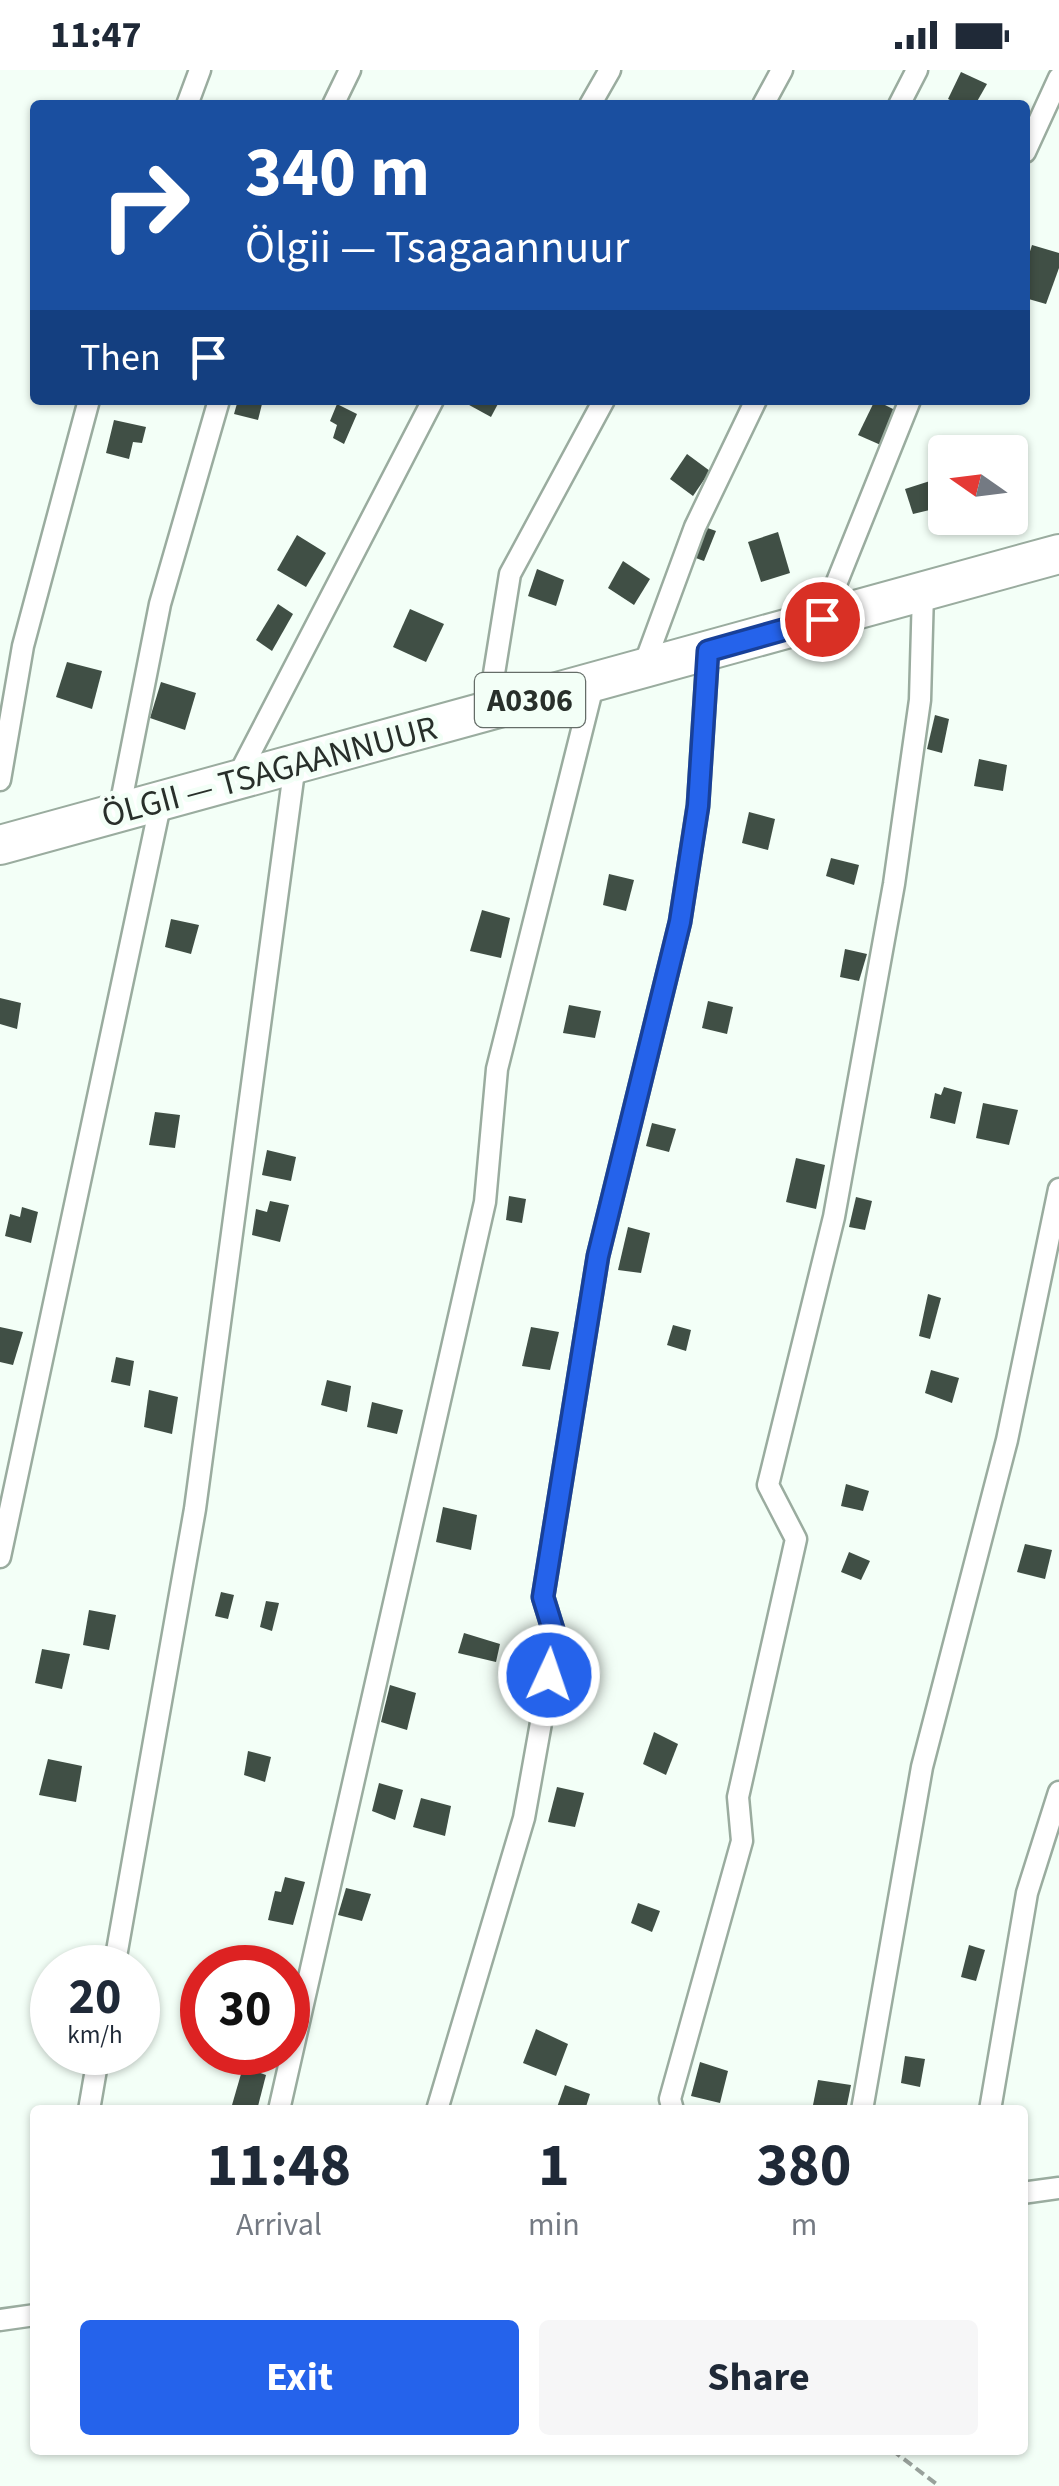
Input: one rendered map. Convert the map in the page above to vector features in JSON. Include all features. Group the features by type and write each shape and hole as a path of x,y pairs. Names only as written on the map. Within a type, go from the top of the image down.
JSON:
{"highway":[{"name":"ÖLGII — TSAGAANNUUR","path":"0,845 1059,554"}],"street":[{"path":"189,100 200,70"},
{"path":"335,100 350,70"},
{"path":"593,100 610,70"},
{"path":"766,100 782,70"},
{"path":"902,100 918,70"},
{"path":"1030,141 1059,78"},
{"path":"0,780 24,646 87,405"},
{"path":"118,812 160,604 218,405"},
{"path":"236,780 430,405"},
{"path":"488,711 510,574 601,405"},
{"path":"643,668 695,527 754,405"},
{"path":"822,619 908,405"},
{"path":"672,2105 670,2099 742,1841 738,1797 796,1539 768,1485 834,1217 894,884 920,700 923,592"},
{"path":"438,2105 524,1818 556,1639 543,1597 598,1256 680,922 698,806 708,651"},
{"path":"280,2105 485,1202 498,1069 594,682"},
{"path":"118,1945 195,1509 295,764"},
{"path":"0,1557 161,801"},
{"path":"863,2105 922,1766 1007,1440 1059,1189"},
{"path":"991,2105 1027,1894 1059,1792"},
{"path":"90,2105 95,2075"},
{"path":"1028,2191 1059,2188"},
{"path":"0,2320 30,2316"}],"path":[{"path":"899,2455 939,2486"}],"building":[{"path":"961,72 987,84 978,100 948,99"},
{"path":"1032,245 1059,253 1059,268 1046,304 1030,299"},
{"path":"237,405 262,405 258,420 234,414"},
{"path":"337,405 357,414 344,444 333,438 337,425 330,421"},
{"path":"469,405 497,405 491,417"},
{"path":"873,405 897,411 883,446 858,435"},
{"path":"114,420 146,427 142,443 133,442 129,459 106,453"},
{"path":"687,454 710,471 693,496 670,479"},
{"path":"928,482 928,510 913,514 905,489"},
{"path":"685,520 716,531 704,561 674,550"},
{"path":"778,532 790,573 761,582 748,542"},
{"path":"297,535 326,553 306,587 277,570"},
{"path":"623,561 650,579 634,605 608,588"},
{"path":"537,569 564,580 556,606 528,596"},
{"path":"278,604 293,614 272,651 256,640"},
{"path":"410,609 444,624 426,662 393,647"},
{"path":"67,662 102,671 92,709 56,697"},
{"path":"161,682 196,693 185,730 150,718"},
{"path":"935,715 949,719 942,753 927,749"},
{"path":"979,759 1007,765 1003,791 974,786"},
{"path":"749,812 775,819 768,850 742,843"},
{"path":"831,858 859,865 854,885 826,876"},
{"path":"609,874 634,880 626,911 603,905"},
{"path":"482,910 510,918 501,958 470,951"},
{"path":"171,919 199,925 191,954 165,947"},
{"path":"845,949 867,954 859,981 840,977"},
{"path":"0,998 21,1003 17,1029 0,1024"},
{"path":"708,1001 733,1007 727,1034 702,1028"},
{"path":"569,1005 601,1011 595,1038 563,1033"},
{"path":"944,1087 962,1092 955,1124 930,1118 935,1093 941,1095"},
{"path":"983,1103 1018,1110 1009,1145 976,1138"},
{"path":"155,1112 180,1115 175,1148 149,1145"},
{"path":"652,1123 676,1129 669,1152 646,1146"},
{"path":"267,1150 296,1157 291,1181 262,1175"},
{"path":"796,1158 825,1165 816,1209 786,1202"},
{"path":"509,1196 526,1199 522,1223 506,1220"},
{"path":"856,1197 872,1201 865,1230 849,1227"},
{"path":"270,1201 289,1205 280,1242 252,1235 256,1209 267,1212"},
{"path":"22,1207 38,1212 31,1243 5,1236 10,1214 20,1217"},
{"path":"628,1227 650,1233 641,1273 618,1270"},
{"path":"928,1294 941,1298 930,1339 919,1336"},
{"path":"673,1325 691,1330 686,1351 667,1345"},
{"path":"0,1327 23,1332 13,1365 0,1362"},
{"path":"531,1327 559,1332 550,1370 522,1366"},
{"path":"116,1357 134,1361 130,1386 111,1382"},
{"path":"931,1370 959,1378 952,1403 925,1393"},
{"path":"327,1380 351,1386 347,1412 321,1405"},
{"path":"149,1390 178,1397 172,1434 144,1427"},
{"path":"372,1402 403,1410 397,1434 367,1427"},
{"path":"846,1484 869,1491 863,1511 841,1506"},
{"path":"443,1507 477,1515 471,1550 436,1542"},
{"path":"1025,1544 1052,1550 1045,1579 1017,1572"},
{"path":"849,1552 870,1561 861,1580 841,1572"},
{"path":"221,1592 234,1595 228,1619 215,1616"},
{"path":"266,1601 279,1603 272,1631 260,1627"},
{"path":"89,1610 116,1615 109,1650 83,1645"},
{"path":"464,1633 500,1644 496,1662 458,1653"},
{"path":"42,1649 70,1654 62,1689 35,1683"},
{"path":"390,1685 416,1693 407,1730 381,1722"},
{"path":"654,1732 678,1744 666,1775 643,1764"},
{"path":"248,1751 271,1757 265,1782 244,1775"},
{"path":"48,1759 82,1766 76,1802 39,1795"},
{"path":"379,1783 403,1790 395,1820 372,1811"},
{"path":"557,1787 584,1793 575,1827 548,1822"},
{"path":"421,1798 451,1806 445,1836 413,1827"},
{"path":"285,1877 305,1882 293,1925 268,1920 275,1891 281,1892"},
{"path":"346,1888 371,1894 362,1921 338,1915"},
{"path":"638,1903 660,1911 652,1932 631,1923"},
{"path":"969,1945 985,1950 976,1981 961,1977"},
{"path":"536,2029 568,2044 556,2076 523,2063"},
{"path":"905,2056 925,2059 920,2087 901,2083"},
{"path":"700,2062 728,2071 720,2103 691,2096"},
{"path":"241,2075 266,2075 258,2105 232,2105"},
{"path":"818,2080 851,2085 847,2105 813,2105"},
{"path":"565,2085 590,2094 587,2105 558,2105"}],"route":[{"path":"549,1675 556,1639 543,1597 598,1256 680,922 698,806 708,651 822,619"}]}
